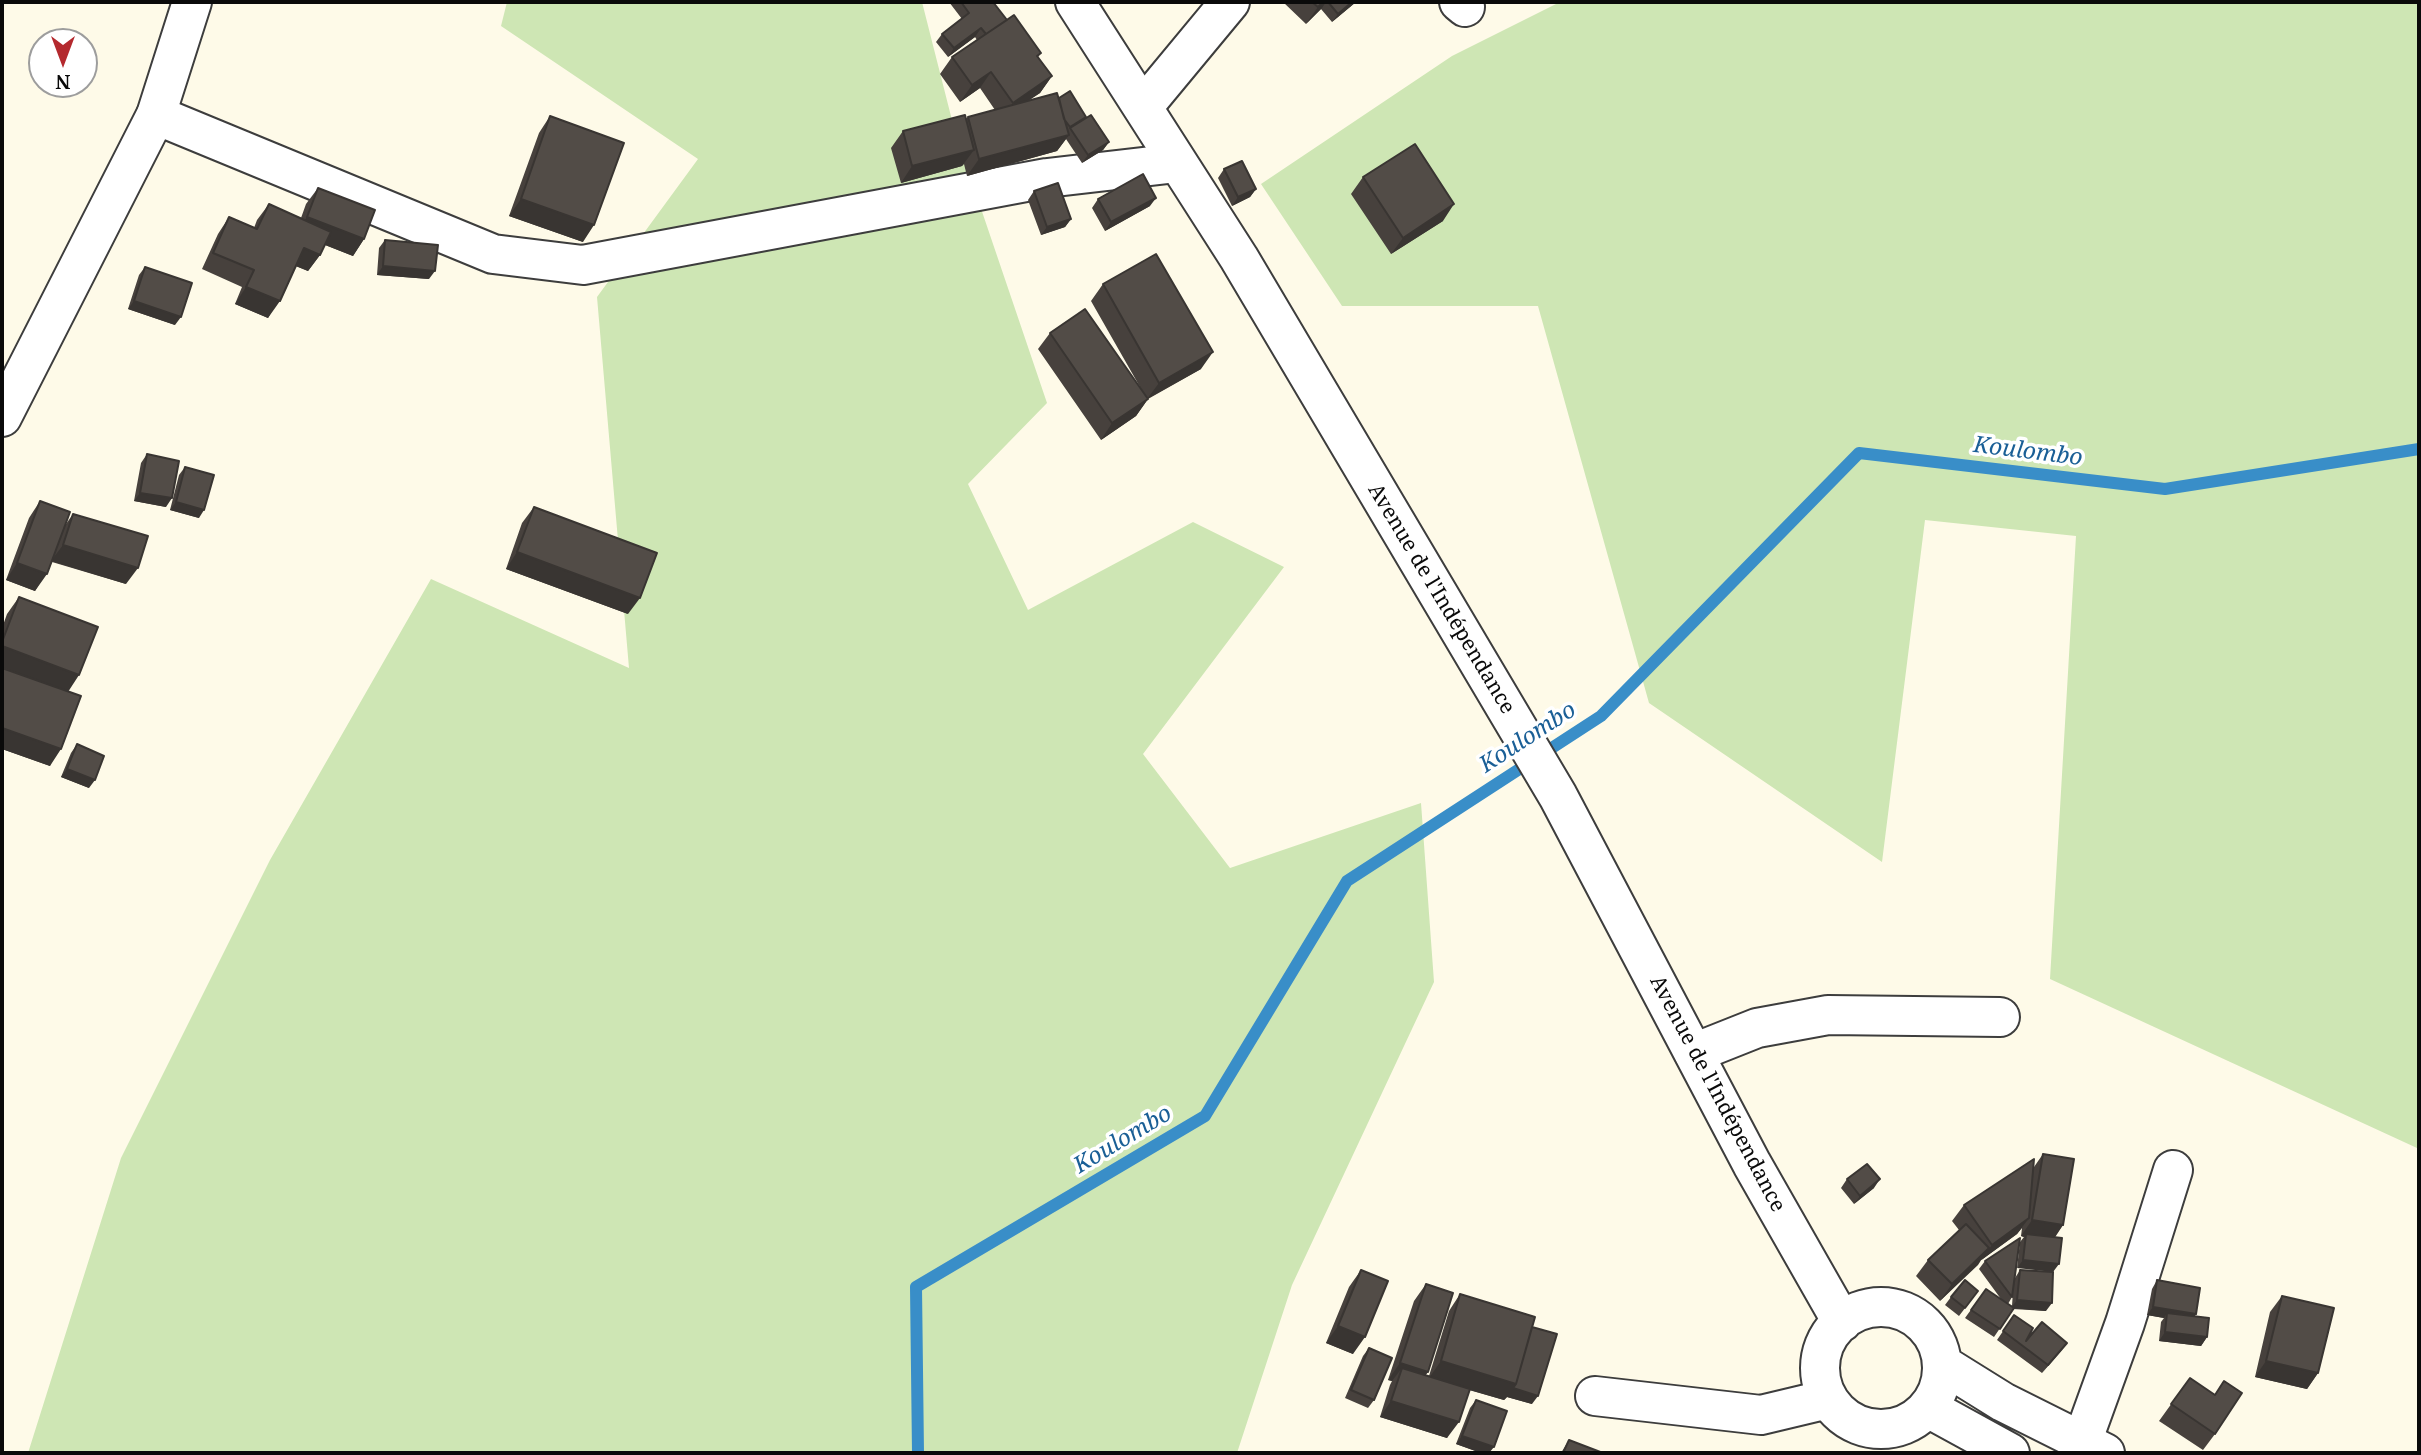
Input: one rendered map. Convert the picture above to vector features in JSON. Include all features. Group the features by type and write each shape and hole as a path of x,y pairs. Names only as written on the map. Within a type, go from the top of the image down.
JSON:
{"street":[{"path":"2,416 156,115 192,2"},
{"name":"Avenue de l'Indépendance","path":"1075,2 1239,258 1558,796 1752,1164 1842,1322"},
{"path":"1143,107 1230,2"},
{"path":"156,115 493,254 583,265 1047,178 1177,163"},
{"path":"1693,1053 1757,1028 1828,1015 2000,1017"},
{"path":"1942,1364 2003,1402 2094,1448 2124,1323 2173,1170"},
{"path":"1872,1308 1905,1312 1920,1321 1939,1348 1942,1364 1942,1381 1928,1408 1904,1425 1876,1429 1862,1440 1828,1399 1820,1372 1821,1358 1832,1331 1856,1312 1872,1308"},
{"path":"1595,1396 1761,1415 1828,1399"},
{"path":"1928,1408 2011,1453"}],"green space":[{"path":"507,2 922,2 955,132 1047,403 968,484 1028,610 1193,522 1284,567 1143,754 1230,868 1421,803 1434,982 1292,1285 1237,1453 28,1453 121,1158 270,860 431,579 629,668 597,297 698,159 501,26"},
{"path":"1560,2 2419,2 2417,1148 2050,979 2076,536 1925,520 1882,862 1649,703 1538,306 1342,306 1261,184 1452,56"}],"building":[{"path":"961,2 993,2 1007,20 986,34 981,28 954,48 942,34 969,13"},
{"path":"1328,2 1352,2 1338,14"},
{"path":"1014,15 1041,53 1037,56 1052,76 1013,103 991,72 972,85 952,57"},
{"path":"1070,91 1086,117 1070,127 1064,119 1059,98"},
{"path":"1057,93 1069,135 979,159 968,117"},
{"path":"965,115 974,150 912,166 903,131"},
{"path":"1091,115 1109,142 1088,155 1070,128"},
{"path":"550,116 624,143 594,225 521,199"},
{"path":"1415,144 1454,204 1403,238 1363,177"},
{"path":"1242,161 1256,189 1238,197 1224,169"},
{"path":"1143,174 1156,198 1111,222 1098,199"},
{"path":"1058,183 1071,219 1047,227 1034,191"},
{"path":"318,188 375,210 364,239 307,217"},
{"path":"269,204 331,232 320,255 304,248 280,301 246,287 254,270 213,253 229,217 257,229"},
{"path":"385,240 438,245 435,271 383,266"},
{"path":"1156,254 1213,352 1159,383 1103,284"},
{"path":"145,267 192,283 181,317 134,301"},
{"path":"1085,309 1148,399 1112,423 1050,333"},
{"path":"147,454 179,461 172,498 140,493"},
{"path":"185,467 214,475 204,510 176,502"},
{"path":"40,501 70,512 47,574 17,563"},
{"path":"534,507 657,553 640,598 517,552"},
{"path":"73,514 148,536 138,568 63,545"},
{"path":"19,597 98,627 79,675 2,646"},
{"path":"2,668 81,696 61,749 2,728"},
{"path":"77,744 104,756 95,780 67,769"},
{"path":"2043,1154 2074,1159 2063,1225 2032,1220"},
{"path":"2034,1159 2029,1218 1992,1245 1964,1205"},
{"path":"1867,1164 1880,1179 1860,1196 1847,1179"},
{"path":"1966,1224 1989,1248 1952,1284 1928,1260"},
{"path":"2026,1234 2062,1238 2059,1264 2023,1260"},
{"path":"2020,1238 2012,1297 1985,1261"},
{"path":"1361,1270 1388,1281 1365,1337 1338,1326"},
{"path":"2020,1270 2053,1272 2052,1303 2017,1300"},
{"path":"1965,1280 1978,1291 1965,1308 1951,1297"},
{"path":"2157,1280 2200,1288 2196,1314 2153,1307"},
{"path":"1426,1284 1453,1293 1428,1372 1400,1363"},
{"path":"1986,1289 2014,1308 2000,1329 1971,1310"},
{"path":"1460,1294 1535,1317 1516,1384 1441,1361"},
{"path":"2282,1296 2334,1308 2318,1373 2266,1361"},
{"path":"2167,1313 2209,1318 2207,1337 2165,1332"},
{"path":"2014,1315 2033,1328 2026,1341 2042,1322 2067,1343 2048,1365 2003,1331"},
{"path":"1532,1327 1557,1334 1538,1396 1513,1388"},
{"path":"1369,1348 1392,1358 1374,1400 1351,1390"},
{"path":"1402,1368 1470,1389 1459,1422 1391,1401"},
{"path":"2190,1378 2215,1395 2224,1381 2242,1393 2215,1434 2171,1404"},
{"path":"1476,1400 1507,1411 1494,1447 1462,1436"},
{"path":"1569,1440 1603,1453 1563,1453"}],"waterway":[{"name":"Koulombo","path":"918,1453 916,1287 1205,1116 1347,881 1601,716 1859,453 2165,489 2419,449"}]}
